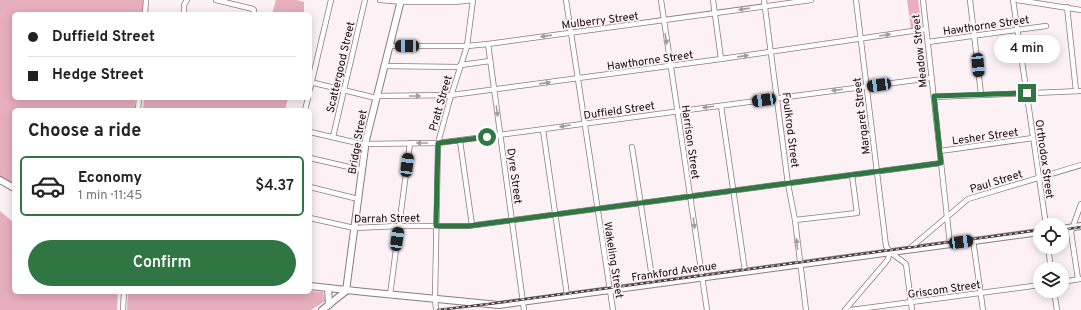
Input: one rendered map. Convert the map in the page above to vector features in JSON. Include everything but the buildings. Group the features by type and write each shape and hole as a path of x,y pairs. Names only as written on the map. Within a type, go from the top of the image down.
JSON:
{"main road":[{"name":"Bridge Street","path":"346,291 365,144 401,1"},
{"path":"0,180 12,187"},
{"path":"1069,228 1081,226"},
{"name":"Frankford Avenue","path":"312,286 346,291 495,305 1033,233"},
{"path":"328,288 329,305"},
{"path":"322,310 346,291"}],"street":[{"path":"145,12 146,0"},
{"path":"184,12 184,5 187,0"},
{"path":"216,0 229,1 253,9 254,12"},
{"path":"312,78 331,0"},
{"name":"Scattergood Street","path":"333,137 365,0"},
{"path":"380,0 455,2 473,0"},
{"name":"Pratt Street","path":"436,309 438,143 467,46 473,0"},
{"name":"Wakeling Street","path":"566,0 613,310"},
{"name":"Harrison Street","path":"661,0 707,310"},
{"path":"713,0 720,59"},
{"name":"Foulkrod Street","path":"764,0 806,310"},
{"name":"Mulberry Street","path":"390,46 467,46 488,44 811,0"},
{"name":"Margaret Street","path":"856,0 886,246 890,252"},
{"name":"Meadow Street","path":"923,0 950,244"},
{"path":"970,0 981,94"},
{"name":"Orthodox Street","path":"1014,0 1017,30 1045,218"},
{"path":"1017,0 1048,2 1067,8 1081,10"},
{"path":"934,96 1079,91 1067,8"},
{"name":"Hawthorne Street","path":"928,42 1046,26"},
{"name":"Hawthorne Street","path":"312,82 376,97 452,95 671,66 926,29"},
{"name":"Dyre Street","path":"488,44 524,310"},
{"path":"384,66 458,67 461,65 490,61"},
{"name":"Duffield Street","path":"312,132 365,144 438,143 931,78"},
{"path":"721,106 745,271"},
{"path":"543,130 567,295"},
{"name":"Lesher Street","path":"940,151 1033,138"},
{"path":"460,141 472,226"},
{"path":"390,295 410,143"},
{"path":"632,147 653,284"},
{"path":"312,158 362,170"},
{"name":"Darrah Street","path":"312,218 354,228 399,226 472,226 941,163"},
{"name":"Paul Street","path":"909,249 968,199 1081,165"},
{"path":"794,220 857,213 852,175"},
{"path":"312,188 358,199"},
{"path":"1069,281 1080,279 1071,232 1081,204"},
{"path":"973,240 983,310"},
{"path":"846,310 885,263 890,252 906,264 912,310"},
{"name":"Griscom Street","path":"851,310 1033,286"},
{"path":"123,310 124,294"},
{"path":"1055,298 1057,310"}],"shaded area":[{"path":"0,0 146,0 145,12 12,12 12,100 135,100 135,108 12,108 12,187 0,180"},
{"path":"276,0 297,0 304,2 304,12 273,12"},
{"path":"907,0 918,0 922,27 911,28"},
{"path":"144,100 288,100 286,108 143,108"},
{"path":"0,211 12,221 12,294 118,294 117,310 0,310"},
{"path":"312,291 323,292 325,301 311,310 127,310 128,294 312,294"}],"railway":[{"path":"1069,229 1081,227"},
{"path":"438,310 1033,231"}],"route":[{"path":"487,137 438,143 436,226 468,226 941,163 934,96 1027,93"}]}
